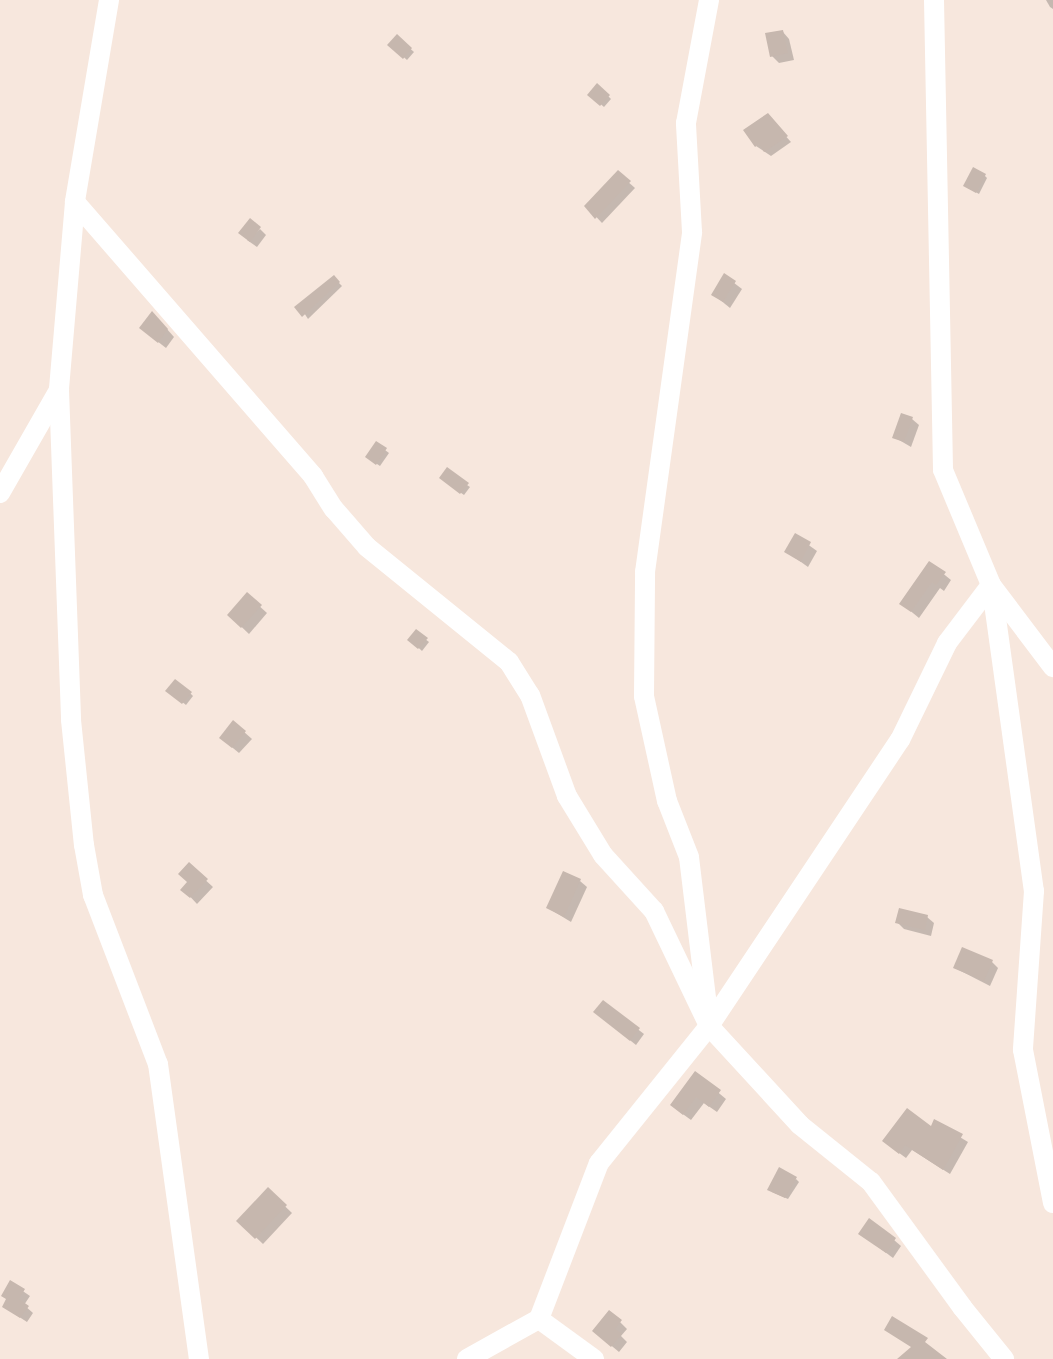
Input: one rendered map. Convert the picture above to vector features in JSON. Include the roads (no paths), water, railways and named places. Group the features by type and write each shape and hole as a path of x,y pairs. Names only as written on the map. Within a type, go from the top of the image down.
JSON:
{"street":[{"path":"109,0 75,202 59,390 71,720 84,845 93,895 158,1064 199,1359"},
{"path":"709,0 686,123 692,232 645,572 644,696 667,801 689,857 709,1026"},
{"path":"934,0 943,470 991,585 1053,667"},
{"path":"75,202 313,476 334,509 367,547 509,662 530,695 567,796 603,855 654,911 709,1026 800,1125 871,1182 1004,1359"},
{"path":"0,493 59,390"},
{"path":"467,1359 539,1319 599,1163 709,1026 900,740 947,643 991,585"},
{"path":"991,585 1034,891 1023,1050 1053,1203"},
{"path":"539,1319 594,1359"}]}
